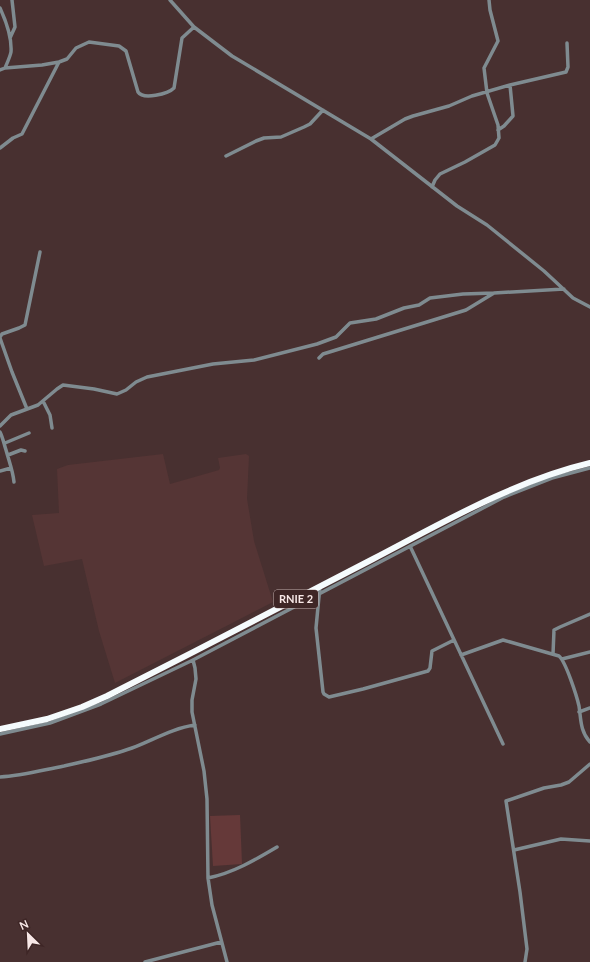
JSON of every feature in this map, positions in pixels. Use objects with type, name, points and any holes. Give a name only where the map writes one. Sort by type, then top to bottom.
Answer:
[{"type":"highway","name":"RNIE 2","points":[[0,729],[47,719],[101,699],[320,586],[409,544],[512,489],[549,475],[590,463]]},
{"type":"street","points":[[10,38],[15,27],[12,0]]},
{"type":"street","points":[[170,0],[194,27],[232,56],[371,139],[457,206],[487,225],[544,271],[573,298],[590,307]]},
{"type":"street","points":[[432,187],[440,174],[466,162],[495,144],[499,138],[498,130],[486,93],[484,68],[498,41],[489,0]]},
{"type":"street","points":[[0,8],[5,18],[10,38],[11,54],[5,68]]},
{"type":"street","points":[[0,70],[5,68],[42,65],[67,60],[76,48],[89,42],[119,46],[126,51],[140,95],[144,96],[167,93],[174,88],[182,38],[194,27]]},
{"type":"street","points":[[371,139],[405,119],[413,116],[449,106],[472,96],[510,85],[566,72],[568,67],[567,43]]},
{"type":"street","points":[[0,148],[12,138],[22,134],[59,62]]},
{"type":"street","points":[[498,130],[513,116],[510,85]]},
{"type":"street","points":[[226,156],[264,138],[281,137],[304,127],[310,124],[323,110]]},
{"type":"street","points":[[27,409],[0,337],[2,334],[25,325],[40,252]]},
{"type":"street","points":[[0,426],[12,415],[43,401],[63,385],[117,394],[147,377],[213,364],[254,360],[316,344],[336,337],[350,323],[376,319],[404,308],[419,305],[430,298],[463,294],[494,294],[564,289]]},
{"type":"street","points":[[319,358],[323,354],[466,310],[494,294]]},
{"type":"street","points":[[43,401],[50,415],[52,428]]},
{"type":"street","points":[[0,432],[8,455],[14,482]]},
{"type":"street","points":[[4,443],[29,433]]},
{"type":"street","points":[[8,455],[21,450],[25,451]]},
{"type":"street","points":[[0,471],[11,468]]},
{"type":"street","points":[[0,734],[32,728],[68,717],[101,704],[193,660],[320,594],[409,544],[513,494],[552,478],[590,468]]},
{"type":"street","points":[[409,544],[503,744]]},
{"type":"street","points":[[320,586],[316,628],[323,692],[326,696],[329,697],[363,689],[428,671],[430,668],[432,651],[454,640]]},
{"type":"street","points":[[553,654],[554,630],[590,614]]},
{"type":"street","points":[[461,655],[503,640],[553,654],[562,659],[578,703],[583,730],[590,742]]},
{"type":"street","points":[[562,659],[590,652]]},
{"type":"street","points":[[193,660],[196,679],[192,705],[204,771],[207,799],[208,878],[212,906],[227,962]]},
{"type":"street","points":[[579,712],[590,708]]},
{"type":"street","points":[[0,777],[98,758],[132,748],[170,732],[195,725]]},
{"type":"street","points":[[525,962],[527,950],[506,801],[544,788],[561,785],[568,782],[590,764]]},
{"type":"street","points":[[514,850],[561,839],[590,841]]},
{"type":"street","points":[[208,878],[221,875],[242,866],[277,847]]},
{"type":"street","points":[[145,962],[221,942]]},
{"type":"shaded area","points":[[163,454],[170,484],[219,470],[218,458],[246,454],[249,456],[247,499],[254,541],[273,602],[115,683],[99,631],[82,559],[44,566],[32,515],[59,513],[57,469],[68,465]]},
{"type":"shaded area","points":[[240,815],[242,864],[213,866],[210,816]]}]
